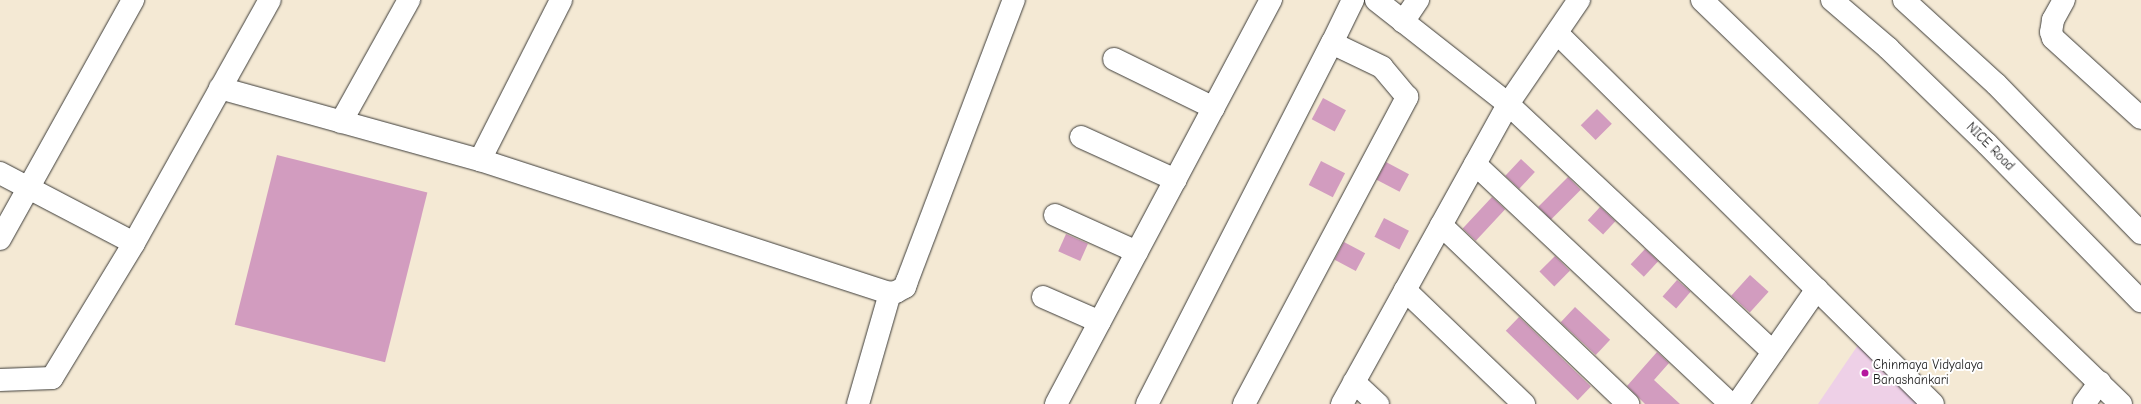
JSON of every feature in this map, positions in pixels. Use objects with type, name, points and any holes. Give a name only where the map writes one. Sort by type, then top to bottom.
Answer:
[{"type":"main road","points":[[0,239],[133,0]]},
{"type":"main road","points":[[0,380],[52,378],[134,244],[270,0]]},
{"type":"main road","points":[[341,122],[409,0]]},
{"type":"main road","points":[[480,160],[561,0]]},
{"type":"main road","points":[[220,88],[480,160],[890,293],[896,292],[905,287],[1014,0]]},
{"type":"main road","points":[[1056,404],[1271,0]]},
{"type":"main road","points":[[1147,404],[1353,0]]},
{"type":"main road","points":[[1376,0],[1508,104],[1773,352]]},
{"type":"main road","points":[[1403,22],[1418,0]]},
{"type":"main road","points":[[1342,404],[1508,104],[1579,0]]},
{"type":"main road","points":[[1702,0],[2100,382],[2121,404]]},
{"type":"main road","name":"NICE Road","points":[[1832,0],[1888,48],[1987,144],[2141,301]]},
{"type":"main road","points":[[1904,0],[1996,84],[2141,233]]},
{"type":"main road","points":[[2064,0],[2053,20],[2053,38],[2141,118]]},
{"type":"main road","points":[[1557,33],[1933,404]]},
{"type":"main road","points":[[1244,404],[1407,97],[1382,67],[1332,43]]},
{"type":"main road","points":[[1114,59],[1214,108]]},
{"type":"main road","points":[[1081,137],[1176,180]]},
{"type":"main road","points":[[1475,164],[1731,404]]},
{"type":"main road","points":[[0,172],[134,244]]},
{"type":"main road","points":[[1055,215],[1137,252]]},
{"type":"main road","points":[[1441,225],[1628,404]]},
{"type":"main road","points":[[1737,404],[1816,289]]},
{"type":"main road","points":[[1405,290],[1524,404]]},
{"type":"main road","points":[[858,404],[890,293]]},
{"type":"main road","points":[[1042,297],[1100,322]]},
{"type":"main road","points":[[1354,382],[1378,404]]},
{"type":"main road","points":[[2084,404],[2100,382]]},
{"type":"shaded area","name":"Chinmaya Vidyalaya Banashankari","points":[[1860,342],[1920,404],[1818,404]]},
{"type":"building","points":[[1323,98],[1346,110],[1335,131],[1312,119]]},
{"type":"building","points":[[1597,109],[1612,124],[1596,140],[1581,125]]},
{"type":"building","points":[[277,155],[427,192],[385,362],[235,325]]},
{"type":"building","points":[[1521,159],[1535,172],[1519,189],[1505,176]]},
{"type":"building","points":[[1321,161],[1345,173],[1333,197],[1309,185]]},
{"type":"building","points":[[1386,162],[1409,174],[1400,192],[1377,180]]},
{"type":"building","points":[[1568,177],[1581,190],[1551,219],[1538,207]]},
{"type":"building","points":[[1492,197],[1505,209],[1476,241],[1463,228]]},
{"type":"building","points":[[1600,207],[1615,221],[1603,234],[1588,220]]},
{"type":"building","points":[[1384,218],[1409,231],[1399,249],[1374,237]]},
{"type":"building","points":[[1066,234],[1088,244],[1080,261],[1058,251]]},
{"type":"building","points":[[1344,242],[1365,253],[1356,271],[1335,260]]},
{"type":"building","points":[[1645,249],[1658,261],[1644,277],[1631,264]]},
{"type":"building","points":[[1555,256],[1570,271],[1554,286],[1539,272]]},
{"type":"building","points":[[1750,275],[1769,292],[1750,313],[1731,296]]},
{"type":"building","points":[[1677,280],[1691,292],[1676,308],[1663,297]]},
{"type":"building","points":[[1575,307],[1610,340],[1596,355],[1561,322]]},
{"type":"building","points":[[1519,317],[1591,386],[1578,400],[1506,331]]},
{"type":"building","points":[[1657,352],[1669,363],[1654,380],[1680,404],[1645,404],[1627,386]]},
{"type":"place","name":"Chinmaya Vidyalaya Banashankari","points":[[1865,373]]}]
